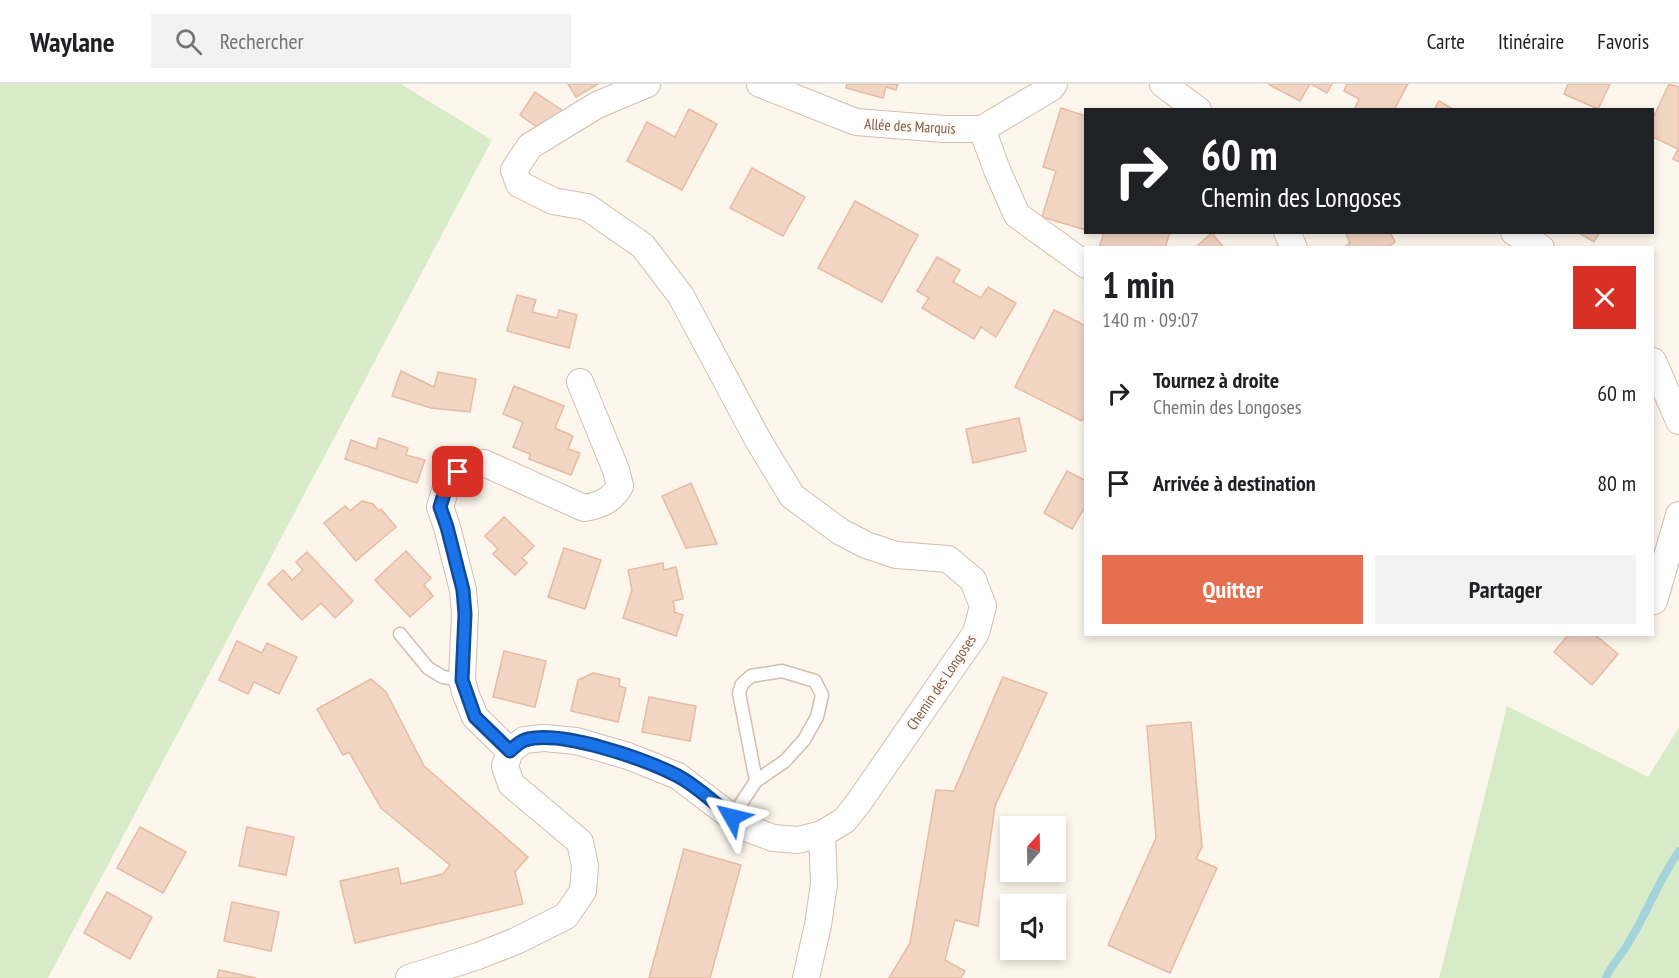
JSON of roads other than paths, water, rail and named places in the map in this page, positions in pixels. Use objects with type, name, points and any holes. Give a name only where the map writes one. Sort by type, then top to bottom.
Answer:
[{"type":"street","name":"Chemin des Longoses","points":[[510,751],[524,740],[544,738],[576,741],[628,756],[678,776],[746,828],[773,838],[798,840],[822,834],[845,820],[976,633],[983,606],[973,579],[948,559],[896,555],[866,544],[841,532],[792,496],[758,440],[681,296],[643,246],[587,207],[553,201],[519,184],[514,170],[530,146],[597,105],[647,84]]},
{"type":"street","name":"Allée des Marquis","points":[[760,84],[856,123],[944,129],[982,129]]},
{"type":"street","points":[[1054,84],[1051,88],[982,129],[1017,215],[1084,264]]},
{"type":"street","points":[[1163,84],[1195,108]]},
{"type":"street","points":[[1517,234],[1538,246]]},
{"type":"street","points":[[1654,363],[1679,422]]},
{"type":"street","points":[[409,978],[516,941],[566,916],[583,891],[585,866],[580,842],[511,784],[505,766],[510,751],[475,717],[462,680],[464,602],[447,527],[440,507],[445,491],[458,472],[484,463],[584,508],[600,505],[613,498],[620,486],[616,470],[580,382]]},
{"type":"street","points":[[1654,601],[1679,514]]},
{"type":"street","points":[[806,978],[818,925],[824,884],[822,834]]},
{"type":"lane","points":[[400,634],[428,668],[443,677],[462,680]]},
{"type":"lane","points":[[732,817],[756,781],[785,761],[804,740],[817,717],[822,695],[815,681],[782,671],[751,676],[742,684],[739,693],[756,781]]},
{"type":"waterway","points":[[1606,978],[1629,942],[1679,851]]}]
